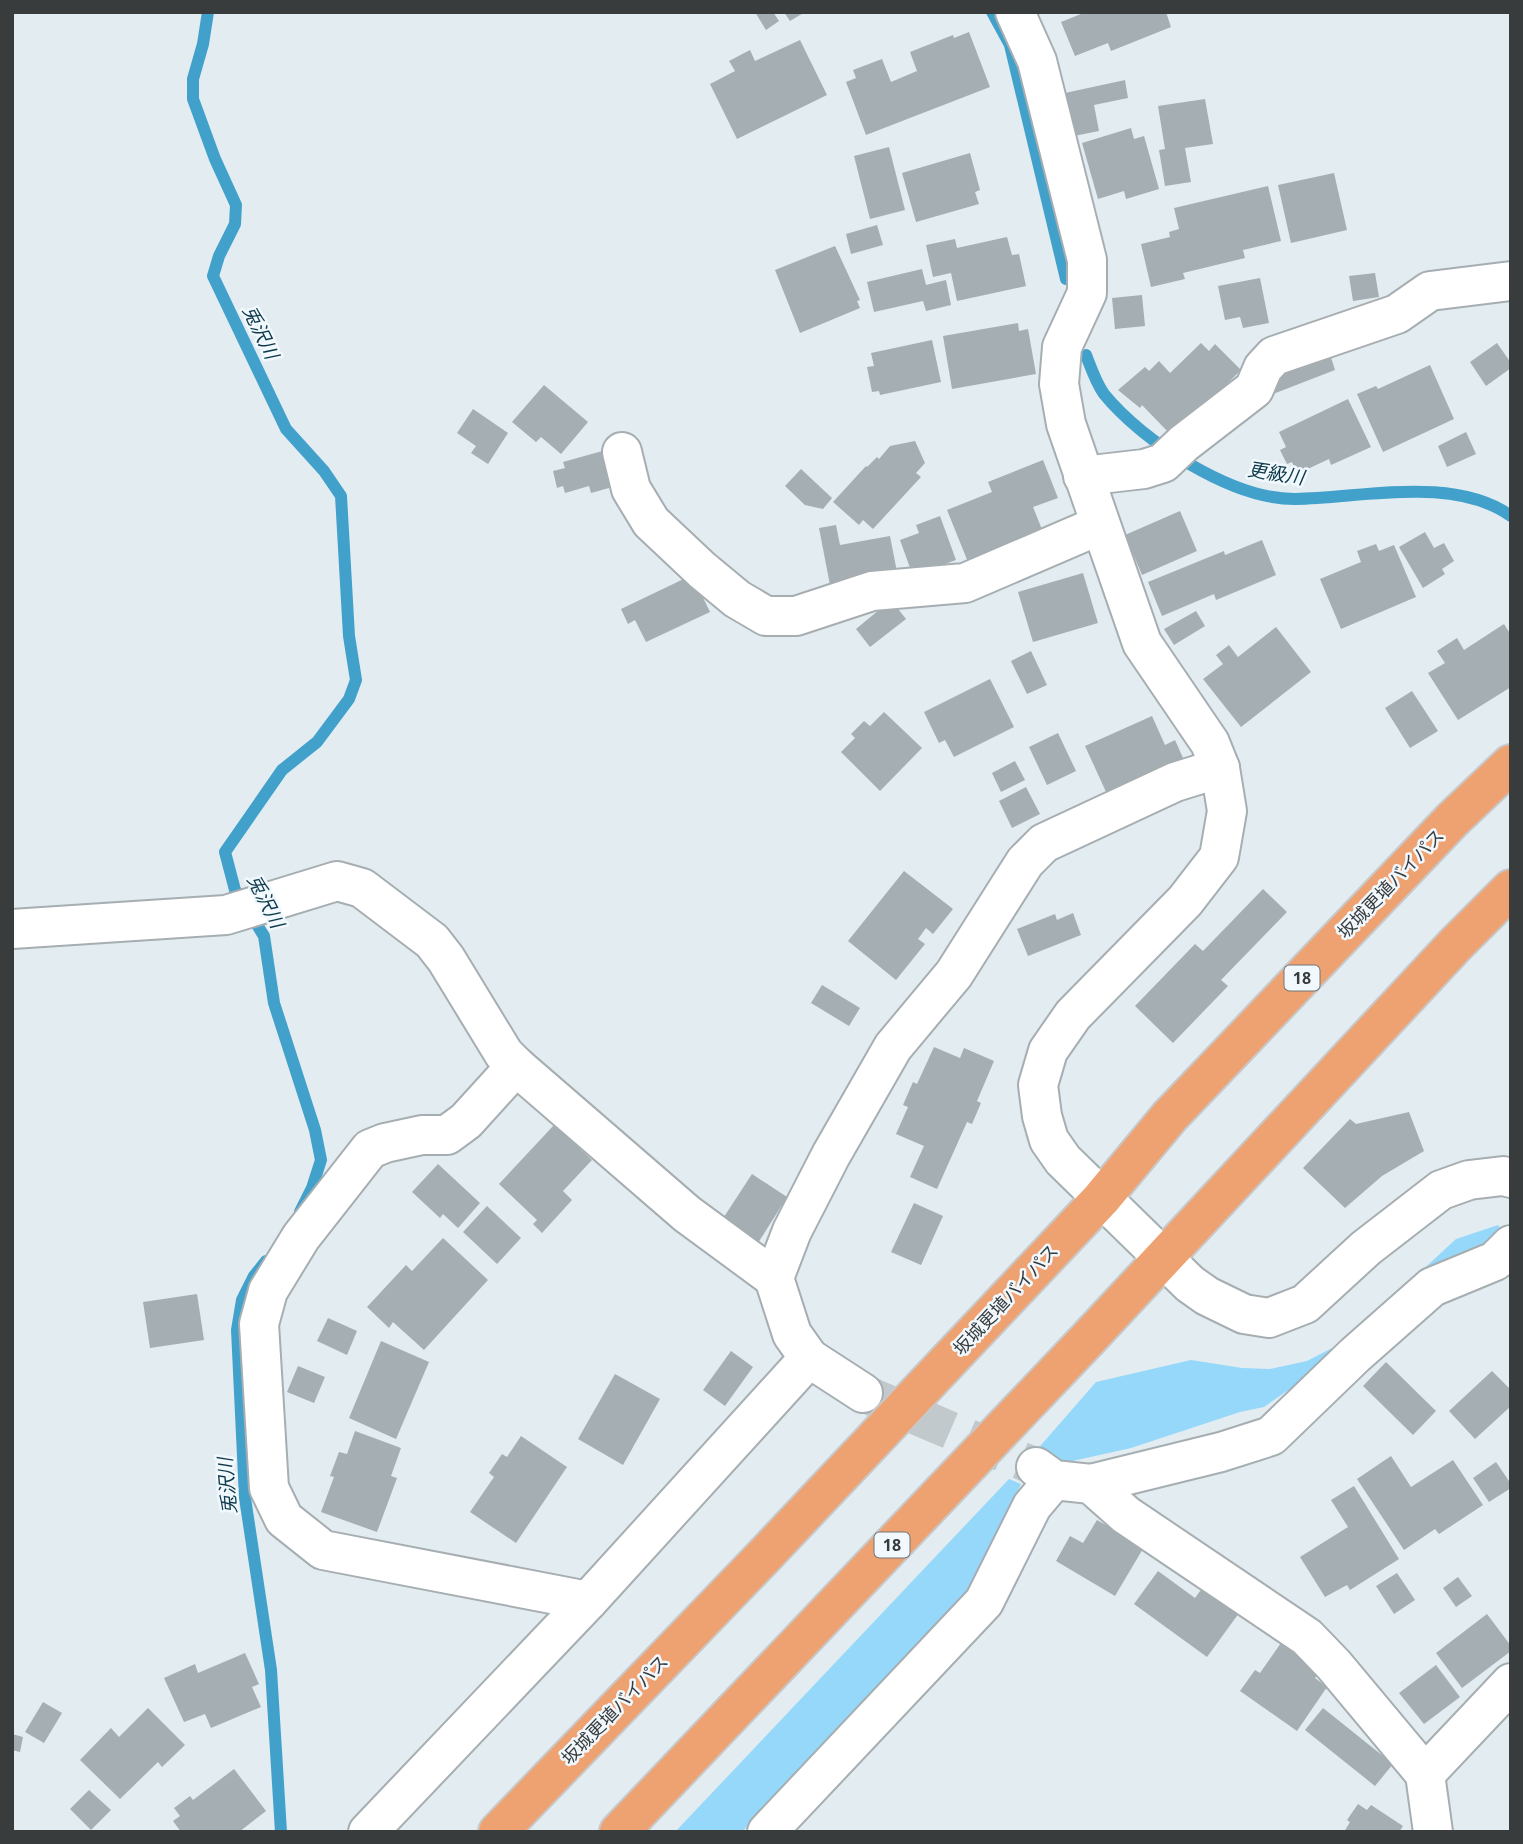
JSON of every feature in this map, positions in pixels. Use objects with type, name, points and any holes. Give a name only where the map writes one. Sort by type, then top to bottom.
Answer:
[{"type":"highway","name":"坂城更埴バイパス","points":[[498,1832],[767,1553],[1101,1199],[1170,1116],[1452,820],[1511,764]]},
{"type":"highway","name":"18","points":[[619,1832],[1087,1340],[1455,945],[1511,889]]},
{"type":"street","points":[[1015,12],[1037,61],[1087,260],[1087,293],[1062,347],[1059,384],[1066,424],[1142,643],[1210,743],[1220,768],[1227,811],[1219,857],[1185,901],[1073,1014],[1048,1051],[1038,1085],[1042,1116],[1049,1140],[1063,1160],[1101,1199],[1190,1284],[1207,1296],[1244,1314],[1269,1318],[1306,1304],[1366,1248],[1441,1190],[1469,1180],[1503,1176],[1511,1178]]},
{"type":"street","points":[[1083,476],[1144,469],[1174,453],[1254,389],[1262,368],[1274,356],[1397,314],[1430,291],[1511,281]]},
{"type":"street","points":[[622,453],[631,489],[651,523],[737,599],[766,616],[796,616],[872,591],[965,583],[1100,525]]},
{"type":"street","points":[[774,1278],[792,1231],[825,1166],[893,1047],[954,974],[1025,862],[1044,843],[1175,782],[1220,768]]},
{"type":"street","points":[[12,929],[242,909],[337,881],[362,888],[432,941],[446,958],[504,1054],[516,1066],[687,1214],[774,1278],[792,1334],[809,1358],[863,1393]]},
{"type":"street","points":[[516,1066],[466,1121],[447,1135],[422,1135],[370,1149],[300,1237],[268,1291],[259,1324],[269,1489],[284,1519],[323,1550],[589,1601]]},
{"type":"street","points":[[767,1832],[984,1602],[1032,1506],[1060,1477],[1221,1452],[1271,1436],[1355,1355],[1432,1287],[1495,1261],[1511,1245]]},
{"type":"street","points":[[368,1832],[589,1601],[809,1358]]},
{"type":"street","points":[[1060,1477],[1126,1515],[1307,1637],[1334,1665],[1425,1774],[1433,1832]]},
{"type":"street","points":[[1425,1774],[1511,1683]]},
{"type":"shaded area","points":[[1498,1225],[1500,1228],[1489,1248],[1461,1254],[1434,1268],[1387,1303],[1456,1239]]},
{"type":"shaded area","points":[[1342,1343],[1303,1380],[1264,1407],[1240,1412],[1131,1448],[1068,1462],[1035,1452],[1096,1382],[1191,1360],[1242,1368],[1270,1369],[1307,1361]]},
{"type":"shaded area","points":[[1009,1479],[1021,1484],[972,1589],[742,1832],[675,1832]]},
{"type":"building","points":[[755,12],[773,12],[779,21],[766,30]]},
{"type":"building","points":[[784,12],[805,12],[790,21]]},
{"type":"building","points":[[1086,12],[1166,12],[1171,27],[1111,51],[1108,43],[1075,56],[1061,22]]},
{"type":"building","points":[[969,32],[990,87],[866,135],[846,82],[856,78],[853,70],[882,59],[891,82],[917,71],[910,52],[953,35],[954,38]]},
{"type":"building","points":[[800,40],[827,95],[737,139],[710,84],[735,71],[729,61],[750,50],[755,61]]},
{"type":"building","points":[[1125,80],[1128,98],[1094,105],[1099,131],[1074,136],[1065,93]]},
{"type":"building","points":[[1205,99],[1213,144],[1185,148],[1191,182],[1165,186],[1159,150],[1165,149],[1158,106]]},
{"type":"building","points":[[1131,128],[1134,139],[1144,136],[1159,189],[1126,199],[1124,191],[1098,199],[1082,143]]},
{"type":"building","points":[[889,147],[905,210],[870,219],[854,156]]},
{"type":"building","points":[[970,153],[980,190],[975,192],[979,204],[916,222],[902,173]]},
{"type":"building","points":[[1334,173],[1347,230],[1291,243],[1278,185]]},
{"type":"building","points":[[1268,186],[1281,241],[1243,250],[1245,258],[1183,273],[1185,279],[1151,287],[1141,244],[1170,237],[1169,232],[1179,229],[1174,208]]},
{"type":"building","points":[[877,225],[883,245],[851,254],[846,234]]},
{"type":"building","points":[[1007,237],[1012,255],[1019,254],[1026,286],[957,301],[951,273],[933,277],[926,245],[955,239],[957,248]]},
{"type":"building","points":[[835,246],[860,300],[857,301],[860,308],[800,333],[775,270]]},
{"type":"building","points":[[922,269],[926,285],[946,280],[951,305],[926,311],[923,301],[874,312],[867,282]]},
{"type":"building","points":[[1375,273],[1379,297],[1353,301],[1349,276]]},
{"type":"building","points":[[1260,278],[1269,323],[1243,328],[1240,317],[1225,320],[1218,286]]},
{"type":"building","points":[[1142,295],[1145,326],[1115,329],[1112,298]]},
{"type":"building","points":[[1018,323],[1019,331],[1028,329],[1036,374],[952,389],[943,336]]},
{"type":"building","points":[[932,340],[941,382],[880,395],[879,391],[872,392],[867,367],[874,366],[871,353]]},
{"type":"building","points":[[1201,343],[1209,351],[1215,344],[1241,370],[1176,434],[1170,434],[1142,405],[1140,408],[1118,390],[1145,367],[1149,371],[1159,361],[1170,373]]},
{"type":"building","points":[[1497,343],[1511,363],[1511,368],[1486,386],[1470,362]]},
{"type":"building","points":[[1329,351],[1335,370],[1273,394],[1275,371]]},
{"type":"building","points":[[1430,365],[1454,419],[1383,452],[1357,394],[1376,386],[1378,389]]},
{"type":"building","points":[[544,385],[588,422],[561,454],[541,437],[536,442],[512,422]]},
{"type":"building","points":[[1348,399],[1371,447],[1331,465],[1329,459],[1297,474],[1292,462],[1287,464],[1280,450],[1286,447],[1279,432]]},
{"type":"building","points":[[473,409],[508,433],[488,464],[471,453],[476,446],[457,433]]},
{"type":"building","points":[[1466,432],[1476,454],[1447,467],[1438,446]]},
{"type":"building","points":[[915,441],[925,463],[916,473],[921,477],[873,529],[863,520],[859,525],[833,502],[866,466],[877,457],[879,459],[890,446]]},
{"type":"building","points":[[606,450],[616,486],[591,493],[589,486],[565,493],[563,486],[557,488],[553,471],[565,468],[563,462]]},
{"type":"building","points":[[1043,460],[1058,498],[1033,507],[1043,532],[968,562],[947,510],[992,492],[988,482]]},
{"type":"building","points":[[801,469],[832,498],[823,509],[805,505],[785,486]]},
{"type":"building","points":[[1180,511],[1197,551],[1142,575],[1125,535]]},
{"type":"building","points":[[940,516],[956,560],[913,576],[900,540],[919,533],[916,525]]},
{"type":"building","points":[[836,525],[840,545],[890,536],[897,572],[830,585],[819,528]]},
{"type":"building","points":[[1425,532],[1434,548],[1444,543],[1454,561],[1442,569],[1445,574],[1423,588],[1399,547]]},
{"type":"building","points":[[1262,540],[1276,575],[1216,600],[1214,594],[1162,616],[1148,582],[1224,551],[1225,555]]},
{"type":"building","points":[[1376,544],[1379,551],[1394,545],[1416,597],[1341,629],[1320,579],[1361,562],[1357,551]]},
{"type":"building","points":[[1083,573],[1098,623],[1033,642],[1018,592]]},
{"type":"building","points":[[692,575],[710,612],[646,642],[635,620],[628,624],[621,609]]},
{"type":"building","points":[[891,600],[906,619],[870,647],[856,629]]},
{"type":"building","points":[[1196,611],[1205,626],[1174,645],[1164,629]]},
{"type":"building","points":[[1504,624],[1511,635],[1511,687],[1458,720],[1428,673],[1445,663],[1437,651],[1457,638],[1464,650]]},
{"type":"building","points":[[1276,627],[1311,672],[1241,727],[1203,679],[1223,664],[1216,655],[1229,645],[1238,657]]},
{"type":"building","points":[[1031,651],[1047,685],[1027,694],[1011,661]]},
{"type":"building","points":[[990,679],[1014,727],[954,757],[945,740],[939,743],[924,712]]},
{"type":"building","points":[[1412,691],[1438,731],[1410,748],[1385,708]]},
{"type":"building","points":[[884,712],[922,748],[880,791],[841,752],[855,738],[851,734],[864,721],[870,726]]},
{"type":"building","points":[[1152,716],[1165,745],[1175,740],[1183,758],[1107,794],[1085,746]]},
{"type":"building","points":[[1058,733],[1076,771],[1047,785],[1029,747]]},
{"type":"building","points":[[1015,761],[1025,780],[1001,792],[992,773]]},
{"type":"building","points":[[1026,787],[1040,814],[1012,828],[999,801]]},
{"type":"building","points":[[904,871],[953,909],[933,934],[926,928],[918,939],[925,944],[896,980],[848,941]]},
{"type":"building","points":[[1263,889],[1287,912],[1221,980],[1228,986],[1173,1043],[1135,1006],[1195,944],[1203,951]]},
{"type":"building","points":[[1073,913],[1081,935],[1028,956],[1017,929],[1055,914],[1057,920]]},
{"type":"building","points":[[822,985],[860,1008],[849,1026],[811,1003]]},
{"type":"building","points":[[934,1047],[960,1058],[964,1048],[994,1061],[977,1101],[981,1103],[972,1124],[967,1122],[937,1189],[910,1177],[924,1146],[896,1134],[908,1107],[903,1105],[913,1082],[917,1084]]},
{"type":"building","points":[[1409,1112],[1424,1151],[1382,1176],[1345,1208],[1303,1168],[1350,1119],[1356,1124]]},
{"type":"building","points":[[554,1125],[592,1160],[563,1191],[572,1200],[542,1233],[533,1224],[537,1220],[499,1184]]},
{"type":"building","points":[[438,1164],[480,1203],[458,1228],[443,1214],[440,1218],[412,1192]]},
{"type":"building","points":[[752,1174],[787,1197],[758,1243],[722,1220]]},
{"type":"building","points":[[914,1203],[943,1216],[921,1265],[891,1252]]},
{"type":"building","points":[[487,1206],[521,1238],[497,1264],[463,1232]]},
{"type":"building","points":[[443,1238],[488,1280],[424,1350],[393,1322],[389,1328],[367,1307],[406,1265],[412,1271]]},
{"type":"building","points":[[197,1294],[204,1340],[150,1348],[143,1302]]},
{"type":"building","points":[[328,1318],[357,1331],[347,1355],[317,1341]]},
{"type":"building","points":[[381,1341],[429,1362],[396,1439],[349,1418]]},
{"type":"building","points":[[731,1351],[753,1367],[725,1406],[703,1390]]},
{"type":"building","points":[[1386,1362],[1436,1411],[1413,1435],[1363,1386]]},
{"type":"building","points":[[298,1366],[325,1377],[314,1403],[287,1392]]},
{"type":"building","points":[[1492,1371],[1511,1390],[1511,1406],[1475,1439],[1449,1411]]},
{"type":"building","points":[[615,1374],[660,1399],[623,1465],[578,1439]]},
{"type":"building","points":[[355,1431],[401,1448],[391,1476],[397,1478],[377,1532],[321,1512],[334,1477],[330,1476],[339,1452],[347,1454]]},
{"type":"building","points":[[521,1436],[567,1467],[516,1543],[470,1512],[494,1477],[489,1473],[502,1454],[507,1457]]},
{"type":"building","points":[[1391,1456],[1411,1487],[1453,1460],[1483,1505],[1439,1534],[1435,1529],[1404,1550],[1357,1479]]},
{"type":"building","points":[[1496,1462],[1511,1488],[1489,1502],[1473,1478]]},
{"type":"building","points":[[1354,1486],[1399,1559],[1350,1590],[1347,1585],[1325,1597],[1300,1557],[1348,1527],[1331,1500]]},
{"type":"building","points":[[1097,1520],[1144,1547],[1115,1596],[1056,1561],[1070,1536],[1083,1543]]},
{"type":"building","points":[[1158,1571],[1195,1598],[1206,1583],[1242,1609],[1207,1657],[1134,1604]]},
{"type":"building","points":[[1397,1573],[1415,1600],[1394,1614],[1376,1586]]},
{"type":"building","points":[[1458,1577],[1472,1596],[1456,1607],[1443,1588]]},
{"type":"building","points":[[1487,1614],[1511,1646],[1511,1651],[1462,1688],[1436,1653]]},
{"type":"building","points":[[1283,1640],[1321,1670],[1315,1678],[1327,1687],[1297,1731],[1240,1691],[1255,1670],[1260,1673]]},
{"type":"building","points":[[245,1653],[259,1684],[252,1687],[261,1707],[211,1728],[205,1714],[184,1722],[164,1678],[195,1664],[198,1673]]},
{"type":"building","points":[[1436,1665],[1460,1697],[1424,1724],[1399,1693]]},
{"type":"building","points":[[43,1702],[62,1713],[44,1743],[25,1732]]},
{"type":"building","points":[[148,1708],[185,1745],[162,1767],[158,1762],[120,1799],[80,1760],[111,1728],[119,1737]]},
{"type":"building","points":[[1323,1708],[1393,1764],[1375,1786],[1305,1730]]},
{"type":"building","points":[[12,1734],[23,1737],[20,1752],[12,1750]]},
{"type":"building","points":[[234,1769],[266,1811],[239,1832],[181,1832],[173,1821],[180,1816],[174,1808],[190,1796],[193,1800]]},
{"type":"building","points":[[89,1790],[111,1810],[91,1830],[70,1809]]},
{"type":"building","points":[[1358,1804],[1367,1810],[1371,1805],[1403,1826],[1399,1832],[1344,1832],[1350,1822],[1347,1820]]},
{"type":"waterway","name":"兎沢川","points":[[208,12],[203,44],[193,79],[193,99],[215,159],[236,205],[235,224],[219,256],[213,276],[286,429],[324,471],[341,496],[349,636],[356,680],[349,699],[317,742],[282,770],[225,852],[235,890],[264,936],[274,1003],[315,1130],[321,1160],[312,1188],[300,1212]]},
{"type":"waterway","name":"更級川","points":[[992,12],[1010,45],[1066,279]]},
{"type":"waterway","name":"更級川","points":[[1086,355],[1104,394],[1142,431],[1191,465],[1245,490],[1271,497],[1296,499],[1435,492],[1488,503],[1511,516]]},
{"type":"waterway","name":"兎沢川","points":[[266,1261],[254,1276],[242,1300],[237,1330],[245,1498],[271,1670],[281,1832]]},
{"type":"tunnel","points":[[863,1393],[1036,1467]]}]
